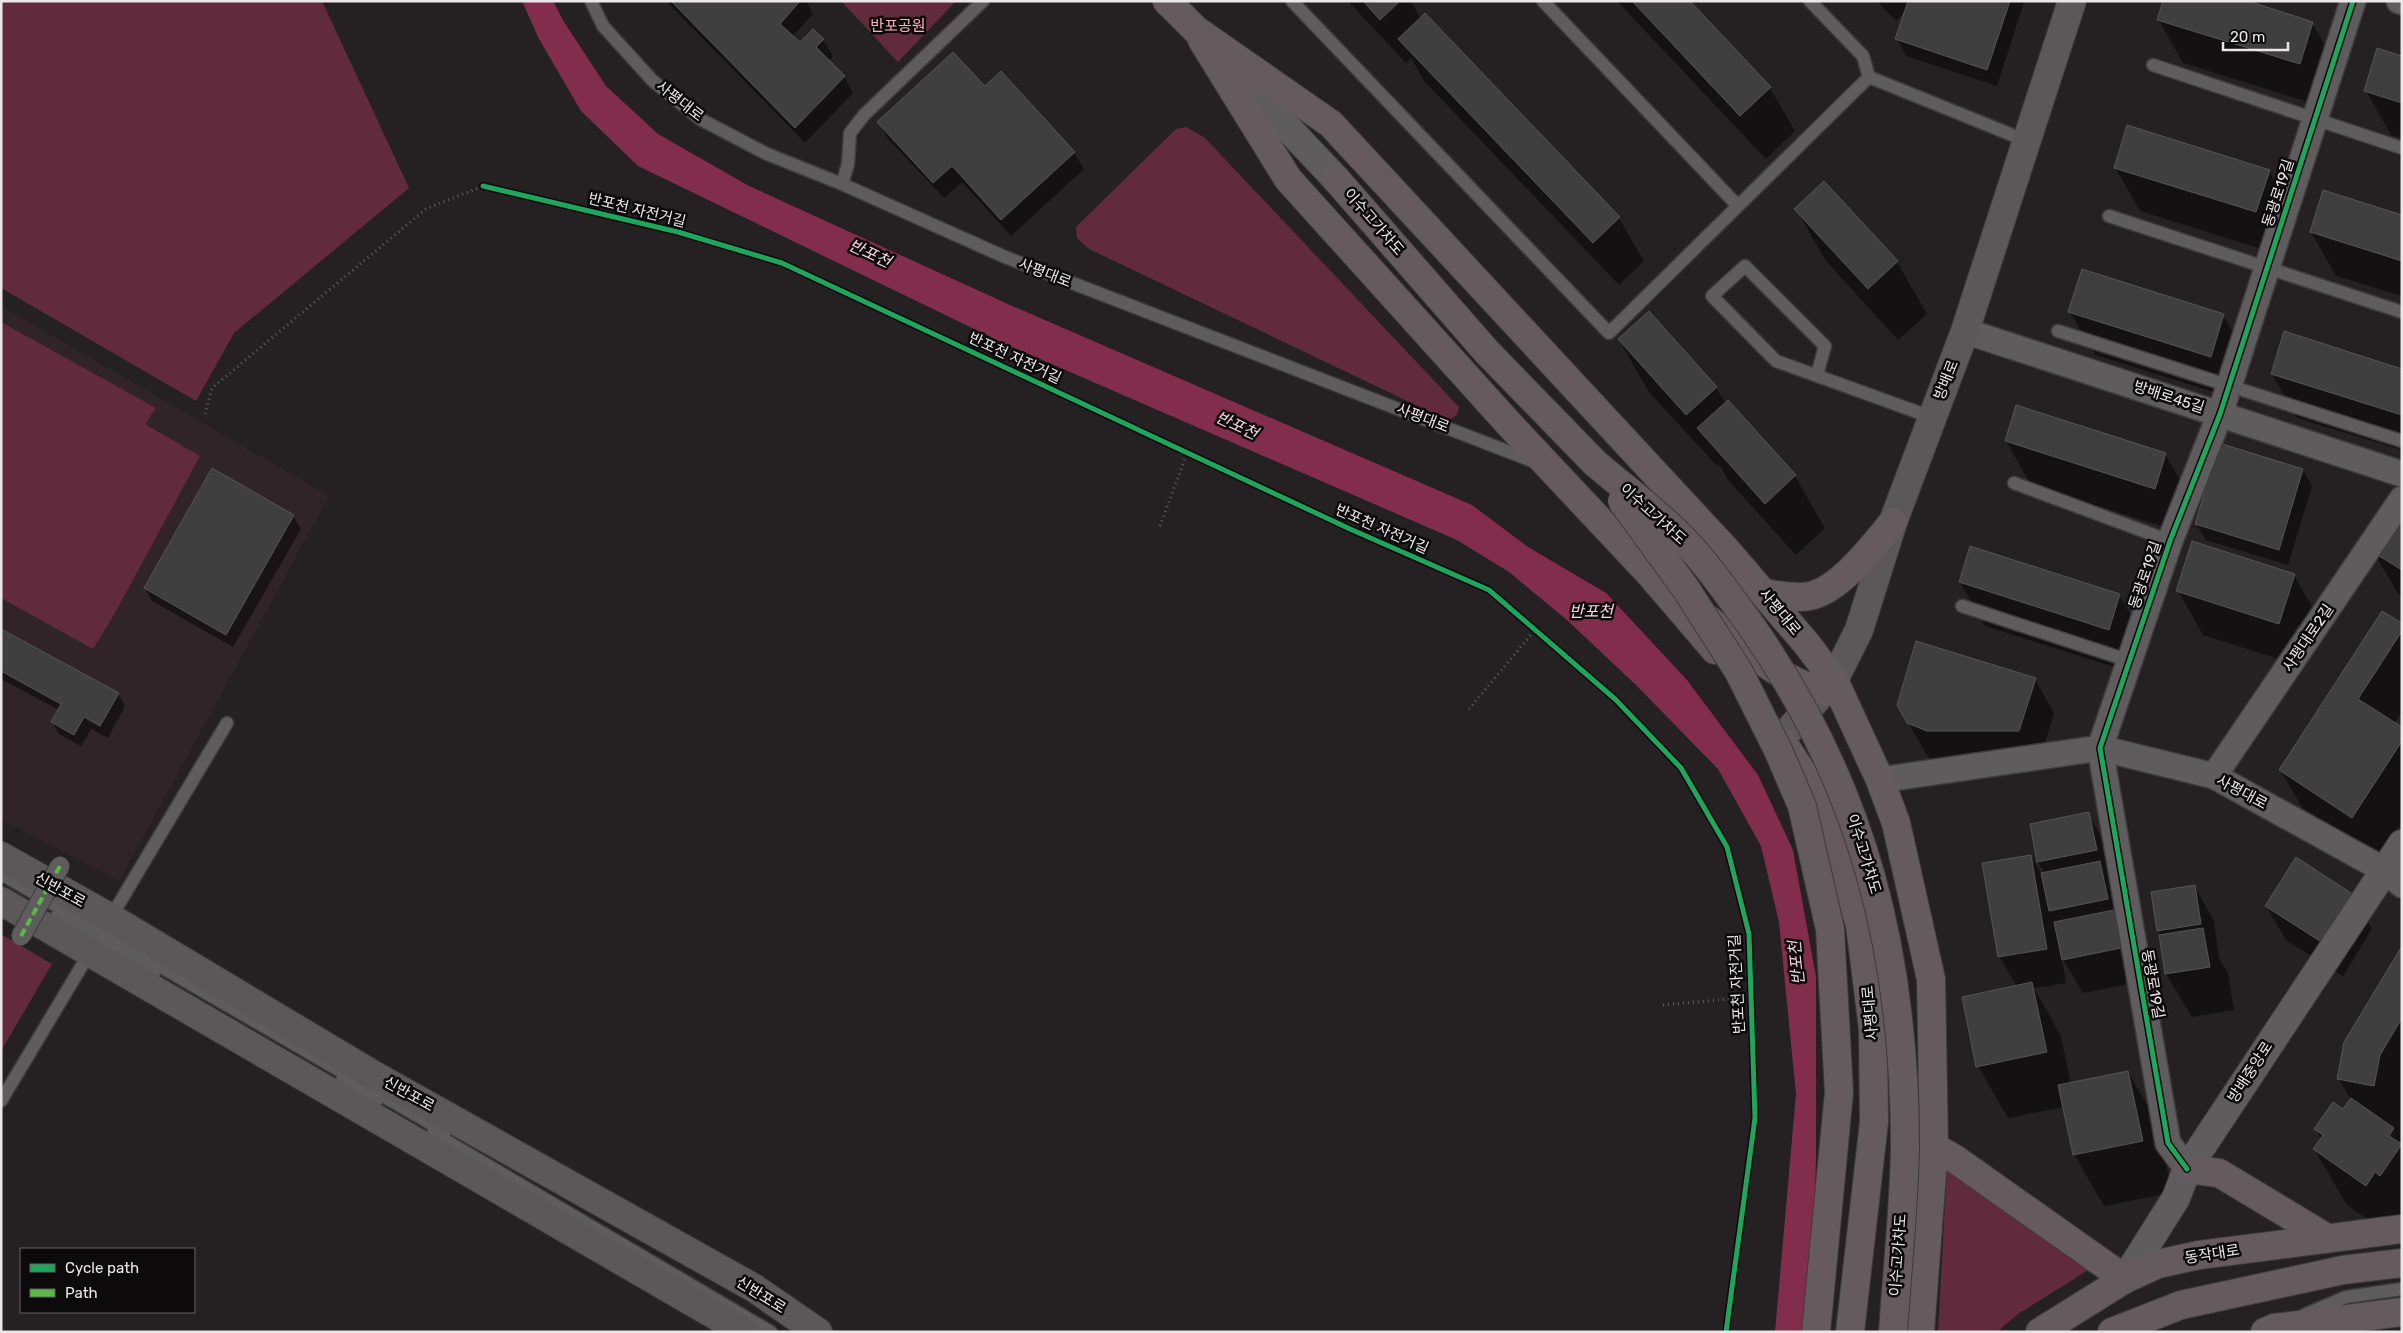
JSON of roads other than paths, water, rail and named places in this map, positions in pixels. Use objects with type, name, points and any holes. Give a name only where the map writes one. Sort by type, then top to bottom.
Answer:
[{"type":"main road","name":"사평대로","points":[[1167,1],[1196,30],[1331,124],[1728,552],[1763,593],[1830,686],[1880,780],[1896,823],[1931,979],[1934,1147],[1920,1332]]},
{"type":"main road","name":"방배로","points":[[1781,739],[1830,686],[1859,630],[1893,522],[1965,331],[2072,1]]},
{"type":"main road","name":"사평대로","points":[[1196,30],[1288,179],[1549,467],[1648,573],[1715,650],[1742,690],[1781,739],[1824,806],[1860,925],[1872,1020],[1874,1122],[1848,1327]]},
{"type":"main road","name":"이수고가차도","points":[[1336,179],[1487,352],[1595,464],[1682,538],[1722,586],[1773,657],[1819,737],[1851,811],[1874,882],[1890,956],[1902,1052],[1905,1149],[1893,1332]]},
{"type":"main road","name":"이수고가차도","points":[[1595,464],[1686,589],[1739,672],[1778,750],[1802,806],[1830,929],[1839,1092],[1816,1332]]},
{"type":"main road","points":[[1763,593],[1809,596],[1821,592],[1868,552],[1893,522]]},
{"type":"main road","points":[[1686,602],[1706,611],[1724,612],[1733,605],[1742,592],[1728,552]]},
{"type":"main road","points":[[1648,573],[1777,671],[1811,689],[1830,686]]},
{"type":"main road","name":"신반포로","points":[[1,856],[100,936],[402,1134],[744,1332]]},
{"type":"main road","name":"신반포로","points":[[1,901],[100,936],[399,1089],[754,1288],[818,1332]]},
{"type":"main road","points":[[1934,1147],[2125,1279]]},
{"type":"main road","points":[[2187,1169],[2219,1173],[2327,1238]]},
{"type":"main road","name":"동작대로","points":[[2040,1332],[2125,1279],[2158,1264],[2199,1255],[2402,1229]]},
{"type":"main road","points":[[2112,1332],[2181,1305],[2343,1270],[2402,1263]]},
{"type":"main road","points":[[2269,1330],[2402,1312]]},
{"type":"street","name":"동광로19길","points":[[2187,1169],[2168,1142],[2100,748],[2170,541],[2220,414],[2353,1]]},
{"type":"street","name":"사평대로","points":[[1196,30],[1336,179]]},
{"type":"street","name":"방배로45길","points":[[1965,331],[2402,474]]},
{"type":"street","name":"사평대로2길","points":[[2214,776],[2402,499]]},
{"type":"street","name":"사평대로","points":[[1880,780],[2100,748],[2214,776],[2393,878]]},
{"type":"street","name":"방배중앙로","points":[[2125,1279],[2176,1198],[2187,1169],[2393,878],[2402,844]]},
{"type":"street","points":[[20,936],[60,866]]},
{"type":"lane","name":"사평대로","points":[[591,1],[603,26],[653,80],[700,119],[767,154],[842,184],[1006,257],[1549,467]]},
{"type":"lane","points":[[842,184],[848,164],[850,133],[864,115],[983,1]]},
{"type":"lane","points":[[1292,1],[1609,333],[1869,77]]},
{"type":"lane","points":[[1542,1],[1737,205]]},
{"type":"lane","points":[[1810,1],[1863,56],[1869,77]]},
{"type":"lane","points":[[2153,65],[2402,148]]},
{"type":"lane","points":[[1869,77],[2027,141]]},
{"type":"lane","points":[[2109,216],[2402,312]]},
{"type":"lane","points":[[1817,375],[1825,346],[1745,266],[1712,296],[1776,360],[1931,417]]},
{"type":"lane","points":[[2058,331],[2402,441]]},
{"type":"lane","points":[[2014,483],[2170,541]]},
{"type":"lane","points":[[1962,606],[2130,661]]},
{"type":"lane","points":[[1,1101],[227,723]]},
{"type":"lane","points":[[1,874],[100,936],[154,973],[336,1076],[771,1332]]},
{"type":"lane","points":[[1,886],[100,936],[445,1132],[531,1186],[782,1332]]},
{"type":"lane","points":[[336,1076],[402,1134]]},
{"type":"lane","points":[[399,1089],[445,1132]]},
{"type":"lane","points":[[2269,1330],[2346,1296],[2402,1289]]},
{"type":"water","name":"반포천","points":[[522,1],[553,1],[564,22],[606,86],[658,134],[749,186],[1010,305],[1472,505],[1528,547],[1606,593],[1687,680],[1758,775],[1793,850],[1816,977],[1816,1158],[1811,1332],[1775,1332],[1796,1094],[1779,922],[1761,846],[1718,769],[1637,686],[1567,620],[1509,572],[1457,540],[1001,342],[638,166],[581,111],[539,39]]},
{"type":"park label","name":"반포공원","points":[[898,26]]}]
